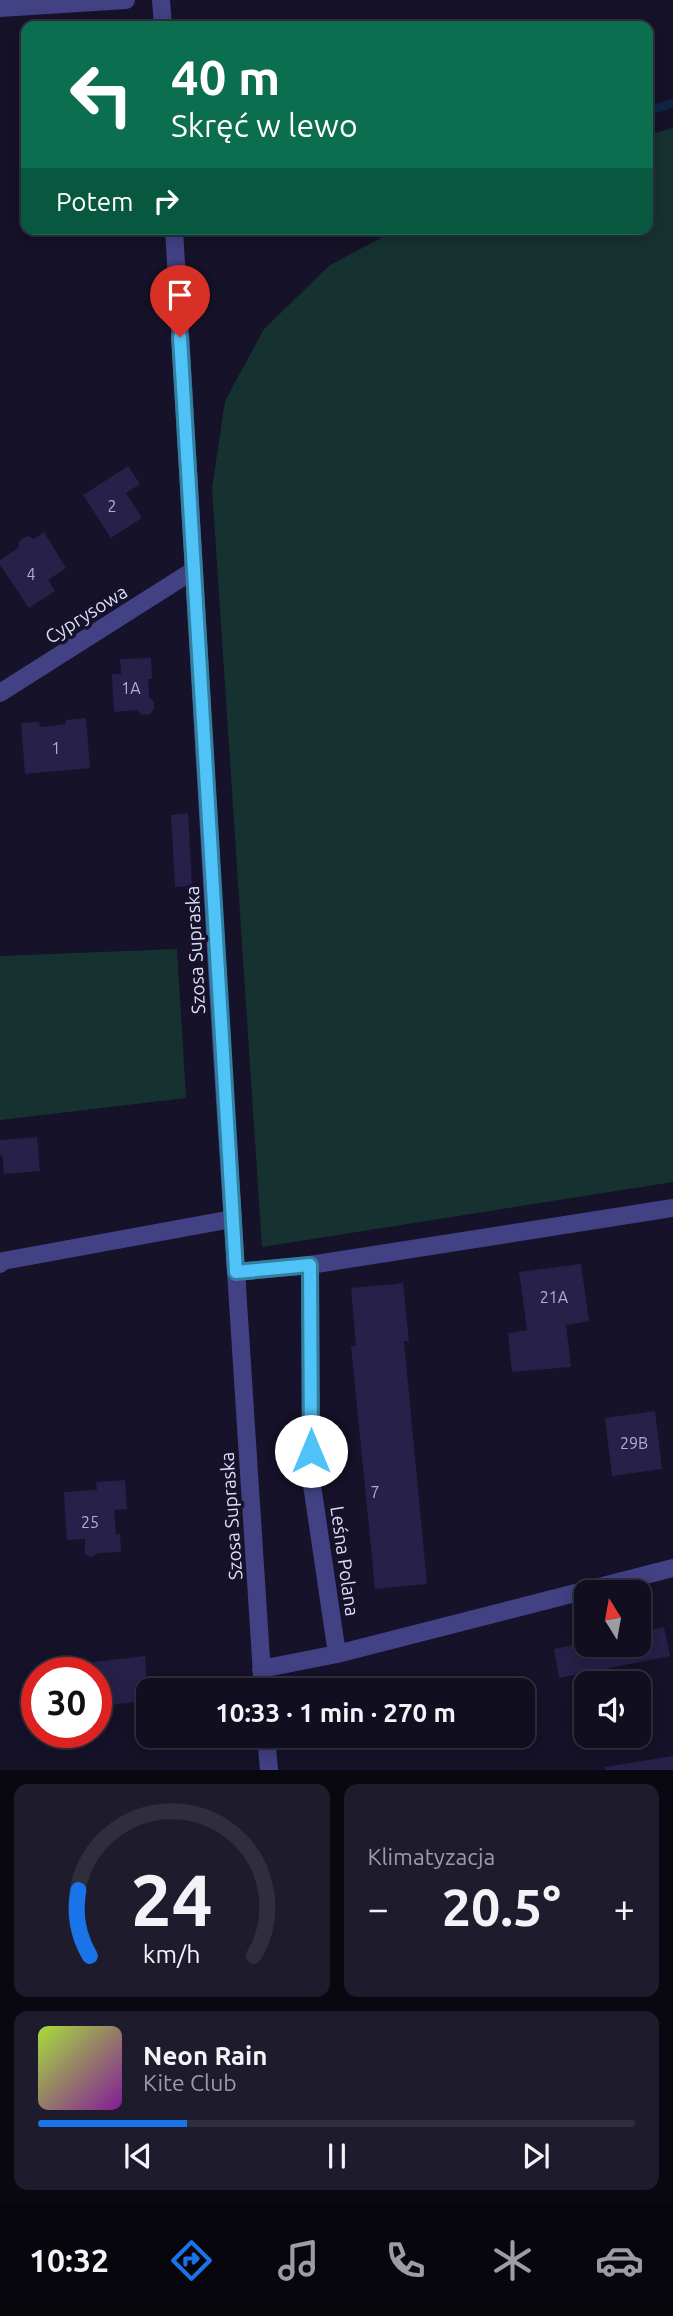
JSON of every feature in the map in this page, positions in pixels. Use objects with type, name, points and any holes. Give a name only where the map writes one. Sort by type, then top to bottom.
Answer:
[{"type":"street","points":[[0,8],[126,0]]},
{"type":"street","points":[[161,0],[163,21]]},
{"type":"street","name":"Szosa Supraska","points":[[174,235],[262,1678]]},
{"type":"street","name":"Cyprysowa","points":[[0,693],[194,570]]},
{"type":"street","points":[[236,1272],[310,1265],[673,1208]]},
{"type":"street","points":[[0,1264],[3,1261],[232,1219]]},
{"type":"street","name":"Leśna Polana","points":[[310,1265],[311,1478],[337,1654]]},
{"type":"street","points":[[261,1669],[337,1654],[673,1568]]},
{"type":"street","points":[[267,1748],[269,1770]]},
{"type":"green space","points":[[673,128],[673,1182],[262,1247],[212,488],[225,401],[264,329],[330,265],[387,235],[653,235],[653,134]]},
{"type":"green space","points":[[177,949],[186,1098],[0,1120],[0,956]]},
{"type":"building","points":[[128,466],[140,484],[126,493],[142,518],[111,538],[83,495]]},
{"type":"building","points":[[44,532],[66,568],[48,580],[55,591],[29,608],[0,565],[0,560],[18,548],[19,541],[27,536],[34,539]]},
{"type":"building","points":[[151,658],[149,697],[154,702],[154,709],[150,714],[142,715],[137,710],[114,712],[112,674],[121,674],[120,659]]},
{"type":"building","points":[[86,718],[90,768],[25,774],[21,723],[39,722],[40,727]]},
{"type":"building","points":[[188,813],[192,886],[175,887],[171,815]]},
{"type":"building","points":[[37,1137],[40,1171],[4,1174],[0,1140]]},
{"type":"building","points":[[581,1264],[589,1321],[566,1325],[571,1367],[512,1372],[508,1333],[527,1330],[519,1272]]},
{"type":"building","points":[[403,1283],[409,1341],[404,1341],[427,1584],[375,1589],[351,1346],[356,1346],[351,1288]]},
{"type":"building","points":[[655,1411],[662,1469],[612,1476],[605,1418]]},
{"type":"building","points":[[125,1480],[127,1509],[114,1510],[121,1552],[98,1553],[91,1557],[85,1554],[85,1539],[67,1540],[64,1492],[97,1490],[96,1482]]},
{"type":"building","points":[[664,1627],[670,1656],[594,1671],[574,1671],[574,1675],[559,1678],[554,1649],[574,1645],[574,1657],[651,1657],[651,1630]]},
{"type":"building","points":[[145,1656],[146,1678],[136,1678],[136,1702],[112,1705],[112,1660]]},
{"type":"building","points":[[673,1756],[673,1770],[605,1770],[605,1767]]},
{"type":"waterway","points":[[653,109],[673,103]]},
{"type":"route","points":[[180,337],[236,1272],[310,1265],[311,1451]]}]
